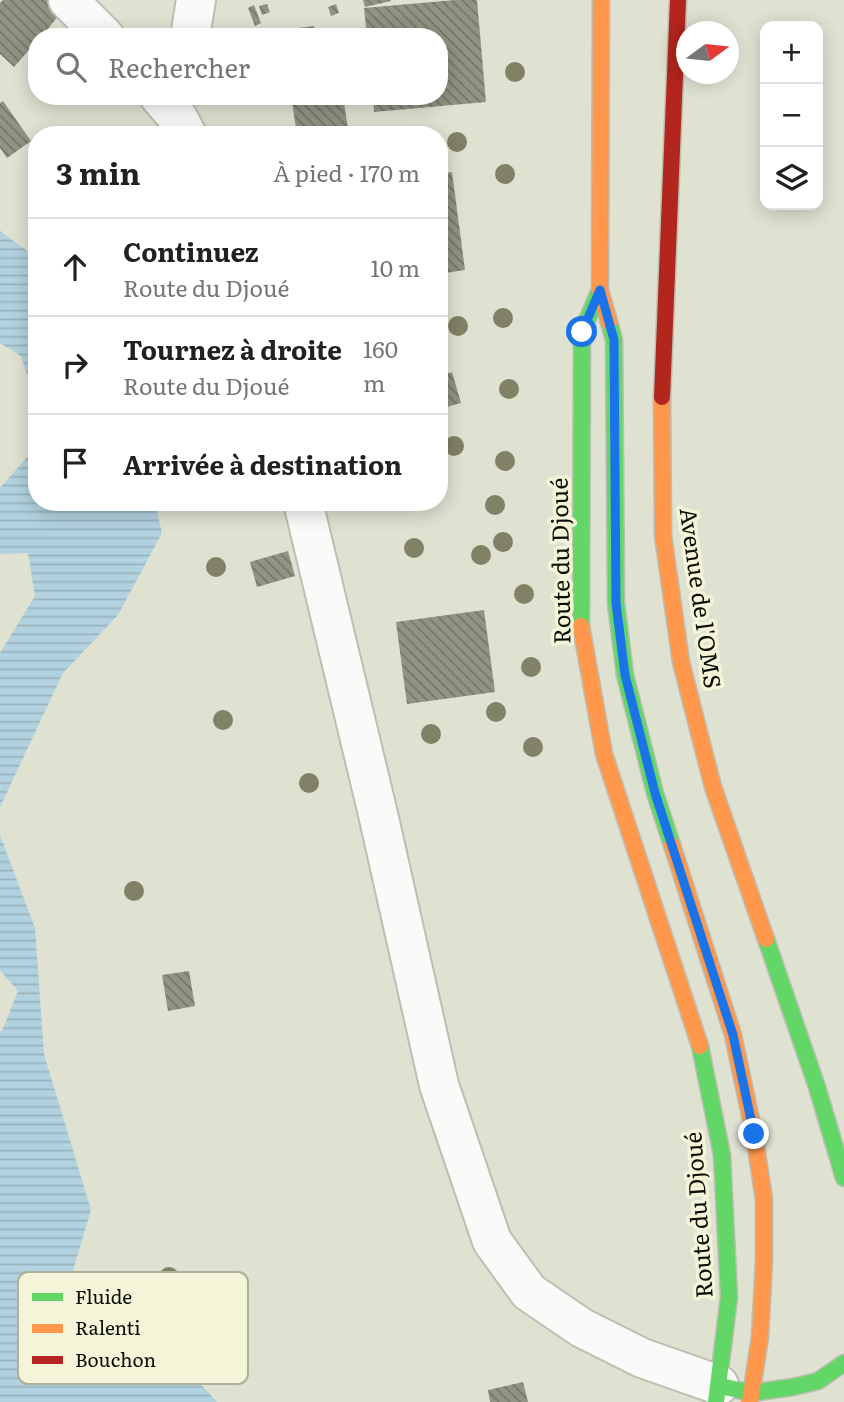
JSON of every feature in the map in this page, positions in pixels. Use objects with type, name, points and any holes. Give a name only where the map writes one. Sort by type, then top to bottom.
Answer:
[{"type":"main road","name":"Route du Djoué","points":[[601,0],[600,290],[614,340],[616,603],[625,675],[655,793],[733,1035],[754,1134],[764,1199],[761,1337],[734,1396]]},
{"type":"main road","name":"Avenue de l'OMS","points":[[678,0],[662,374],[663,535],[681,662],[713,788],[817,1087],[844,1178]]},
{"type":"main road","name":"Route du Djoué","points":[[600,290],[582,332],[581,626],[604,754],[701,1048],[722,1155],[734,1396]]},
{"type":"main road","points":[[734,1396],[829,1382]]},
{"type":"street","points":[[68,0],[97,28]]},
{"type":"street","points":[[191,28],[196,0]]},
{"type":"street","points":[[305,511],[378,814],[439,1085],[492,1241],[529,1292],[582,1328],[642,1359],[734,1396]]},
{"type":"water","points":[[0,231],[28,251],[28,378],[21,356],[0,343]]},
{"type":"water","points":[[28,456],[28,511],[157,511],[162,533],[118,615],[63,673],[0,807],[0,653],[35,596],[28,553],[0,554],[0,488]]},
{"type":"water","points":[[0,835],[35,928],[44,1054],[91,1210],[73,1272],[18,1272],[18,1384],[200,1384],[217,1402],[0,1402],[0,1031],[18,991],[0,970]]},
{"type":"building","points":[[3,0],[56,0],[65,8],[48,28],[28,28],[28,51],[14,67],[0,54],[0,3]]},
{"type":"building","points":[[363,0],[390,0],[391,1],[365,7]]},
{"type":"building","points":[[477,0],[486,102],[374,112],[374,105],[448,105],[448,28],[366,28],[364,8]]},
{"type":"building","points":[[267,4],[270,12],[262,15],[259,6]]},
{"type":"building","points":[[336,4],[339,13],[331,16],[328,7]]},
{"type":"building","points":[[254,5],[261,23],[255,26],[248,8]]},
{"type":"building","points":[[3,101],[28,137],[28,143],[7,158],[0,148],[0,103]]},
{"type":"building","points":[[292,105],[344,105],[348,126],[296,126]]},
{"type":"building","points":[[452,172],[465,270],[448,273],[448,173]]},
{"type":"building","points":[[452,372],[461,403],[448,407],[448,373]]},
{"type":"building","points":[[288,551],[295,576],[257,587],[250,562]]},
{"type":"building","points":[[484,610],[495,692],[407,704],[396,622]]},
{"type":"building","points":[[189,971],[195,1006],[168,1011],[162,975]]},
{"type":"building","points":[[523,1382],[528,1402],[490,1402],[488,1390]]},
{"type":"traffic: fast","points":[[581,626],[582,332],[600,290]]},
{"type":"traffic: fast","points":[[609,322],[614,340],[616,603],[625,675],[655,793],[672,845]]},
{"type":"traffic: fast","points":[[766,939],[817,1087],[844,1178]]},
{"type":"traffic: fast","points":[[700,1046],[722,1155],[729,1297],[716,1402]]},
{"type":"traffic: fast","points":[[721,1386],[751,1393],[793,1387],[818,1381],[844,1363]]},
{"type":"traffic: slow","points":[[601,0],[600,290],[609,322]]},
{"type":"traffic: slow","points":[[662,397],[663,535],[681,662],[713,787],[766,939]]},
{"type":"traffic: slow","points":[[581,626],[604,754],[700,1046]]},
{"type":"traffic: slow","points":[[672,845],[733,1035],[754,1134],[764,1199],[760,1337],[750,1402]]},
{"type":"traffic: jam","points":[[662,397],[678,0]]},
{"type":"route","points":[[582,332],[600,290],[614,340],[616,603],[625,675],[655,793],[733,1035],[754,1134]]}]
